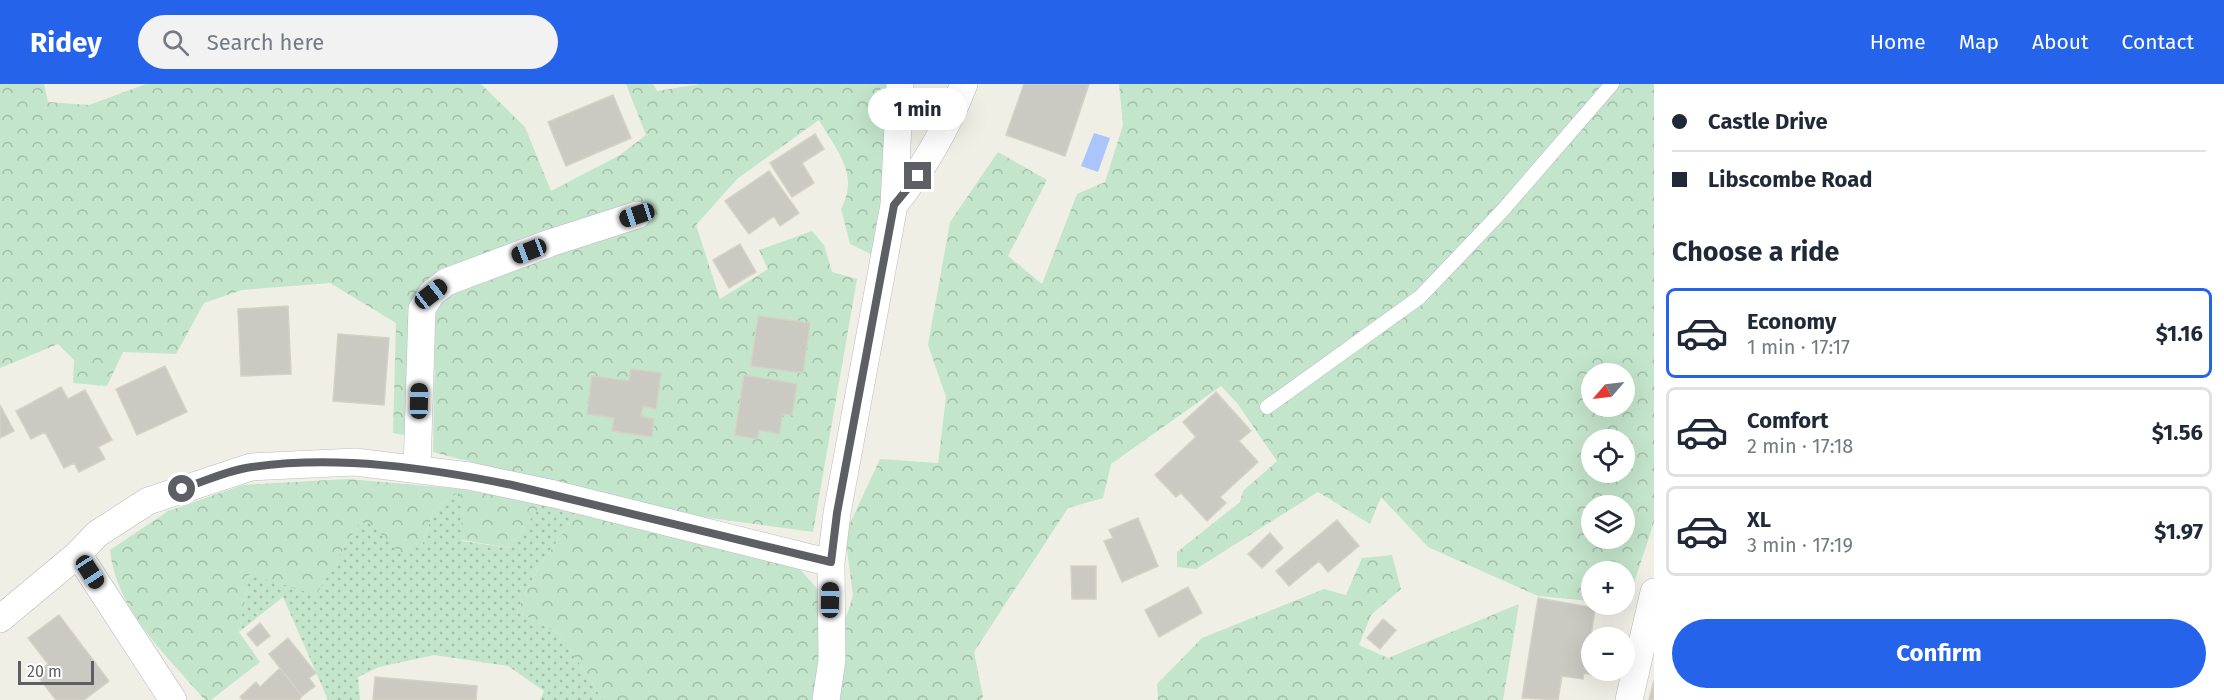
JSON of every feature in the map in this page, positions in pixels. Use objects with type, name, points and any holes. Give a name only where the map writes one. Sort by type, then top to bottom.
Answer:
[{"type":"street","points":[[826,700],[832,660],[831,562],[837,513],[894,205],[900,84]]},
{"type":"street","points":[[894,205],[918,176],[964,84]]},
{"type":"street","points":[[417,470],[422,309],[431,294],[446,282],[550,243],[637,215]]},
{"type":"street","points":[[0,619],[78,554],[97,534],[148,501],[251,467],[355,462],[469,476],[554,494],[831,562]]},
{"type":"street","points":[[78,554],[173,700]]},
{"type":"street","points":[[1629,700],[1654,592]]},
{"type":"lane","points":[[1267,407],[1420,297],[1503,210],[1612,84]]},
{"type":"green space","points":[[0,84],[44,84],[48,102],[89,105],[146,84],[481,84],[525,127],[551,191],[620,155],[646,135],[626,84],[653,84],[657,91],[700,84],[894,84],[881,259],[850,244],[841,209],[848,185],[847,173],[838,152],[819,120],[737,179],[696,225],[720,299],[768,269],[759,250],[812,231],[824,245],[832,272],[857,279],[813,532],[660,511],[433,452],[435,338],[411,332],[408,436],[393,433],[396,323],[330,283],[242,290],[204,303],[176,354],[123,352],[107,386],[73,383],[74,360],[58,344],[0,368]]},
{"type":"green space","points":[[1119,84],[1654,84],[1654,522],[1635,580],[1635,561],[1581,561],[1581,600],[1538,596],[1428,547],[1381,497],[1370,524],[1318,492],[1196,569],[1177,567],[1177,552],[1240,502],[1243,491],[1277,461],[1237,403],[1221,386],[1111,464],[1103,498],[1068,508],[974,652],[983,697],[981,700],[833,700],[842,629],[853,596],[845,534],[880,459],[938,463],[946,397],[928,345],[950,222],[998,152],[1047,180],[1008,256],[1042,284],[1077,194],[1105,182],[1123,125]]},
{"type":"green space","points":[[348,479],[462,489],[542,503],[510,548],[462,540],[461,490],[434,510],[422,545],[400,553],[370,523],[359,523],[316,595],[249,574],[239,632],[260,662],[211,700],[205,700],[160,649],[133,612],[114,572],[110,550],[168,511],[243,485]]},
{"type":"green space","points":[[462,489],[462,541],[510,548],[542,503],[580,509],[537,570],[517,611],[561,635],[603,700],[540,700],[544,691],[508,666],[434,655],[379,667],[358,677],[360,700],[328,700],[283,597],[239,632],[249,573],[316,594],[359,523],[370,523],[422,545],[434,510]]},
{"type":"green space","points":[[580,509],[798,567],[820,592],[820,690],[815,700],[603,700],[561,635],[517,611],[537,570]]},
{"type":"green space","points":[[1392,555],[1401,589],[1371,615],[1359,645],[1388,658],[1519,604],[1503,700],[1158,700],[1157,684],[1202,638],[1324,589],[1346,595],[1362,558]]},
{"type":"water","points":[[1094,133],[1110,138],[1098,172],[1081,166]]},
{"type":"building","points":[[1024,84],[1089,84],[1065,156],[1006,135]]},
{"type":"building","points":[[613,95],[631,138],[566,166],[548,122]]},
{"type":"building","points":[[815,134],[824,149],[802,163],[814,183],[792,197],[770,163]]},
{"type":"building","points":[[769,171],[799,213],[780,226],[774,216],[749,234],[725,201]]},
{"type":"building","points":[[740,244],[756,272],[729,288],[713,260]]},
{"type":"building","points":[[288,306],[291,374],[241,376],[238,309]]},
{"type":"building","points":[[758,316],[810,323],[803,373],[751,366]]},
{"type":"building","points":[[338,334],[389,338],[384,405],[333,401]]},
{"type":"building","points":[[165,366],[187,412],[137,435],[116,389]]},
{"type":"building","points":[[631,369],[661,373],[656,409],[643,406],[641,417],[654,419],[652,437],[612,431],[614,418],[587,414],[592,376],[629,381]]},
{"type":"building","points":[[744,375],[797,384],[792,415],[783,414],[779,434],[759,430],[757,439],[735,435]]},
{"type":"building","points":[[61,387],[68,399],[85,390],[112,440],[98,447],[105,459],[79,472],[74,463],[64,468],[45,432],[31,439],[16,411]]},
{"type":"building","points":[[1216,392],[1251,431],[1239,441],[1258,462],[1220,497],[1226,503],[1207,521],[1181,493],[1176,497],[1155,475],[1196,437],[1183,422]]},
{"type":"building","points":[[0,405],[14,431],[0,438]]},
{"type":"building","points":[[1138,518],[1158,566],[1122,582],[1104,541],[1113,538],[1109,530]]},
{"type":"building","points":[[1337,520],[1359,546],[1328,572],[1319,561],[1289,586],[1276,571]]},
{"type":"building","points":[[1270,533],[1283,548],[1262,568],[1248,554]]},
{"type":"building","points":[[1071,566],[1096,566],[1096,599],[1072,599]]},
{"type":"building","points":[[1188,587],[1202,613],[1159,637],[1145,610]]},
{"type":"building","points":[[1538,598],[1581,606],[1581,615],[1594,615],[1592,627],[1581,627],[1581,679],[1562,676],[1558,700],[1522,698]]},
{"type":"building","points":[[59,615],[109,681],[84,700],[56,700],[36,674],[48,664],[28,638]]},
{"type":"building","points":[[1383,619],[1396,630],[1380,649],[1367,638]]},
{"type":"building","points":[[260,623],[270,636],[257,646],[247,634]]},
{"type":"building","points":[[288,638],[316,673],[309,678],[315,686],[302,696],[269,654]]},
{"type":"building","points":[[280,668],[302,696],[299,700],[243,700],[240,697],[256,682],[260,687]]},
{"type":"building","points":[[375,677],[477,686],[476,700],[373,700]]},
{"type":"building","points":[[1654,680],[1654,700],[1649,700]]},
{"type":"route","points":[[182,489],[251,467],[355,462],[469,476],[512,485],[831,562],[837,513],[894,205],[918,176]]}]
